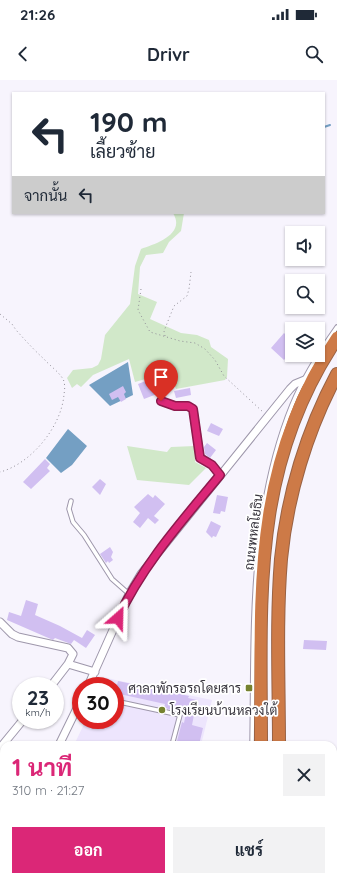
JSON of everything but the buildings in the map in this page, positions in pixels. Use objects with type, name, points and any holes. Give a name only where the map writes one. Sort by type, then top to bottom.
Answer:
[{"type":"highway","name":"ถนนพหลโยธิน","points":[[261,741],[261,596],[265,532],[277,471],[288,434],[308,379],[337,338]]},
{"type":"highway","points":[[279,741],[279,593],[282,551],[295,481],[325,396],[337,374]]},
{"type":"street","points":[[92,677],[129,594],[142,574],[290,389],[296,384],[308,379]]},
{"type":"street","points":[[161,401],[175,406],[188,406],[193,409],[200,458],[212,465],[220,475]]},
{"type":"street","points":[[0,622],[12,634],[18,637],[68,648],[73,654],[68,664],[58,677]]},
{"type":"street","points":[[68,664],[95,672]]},
{"type":"street","points":[[61,741],[72,718]]},
{"type":"street","points":[[6,741],[16,729]]},
{"type":"lane","points":[[252,741],[254,595],[259,531],[271,469],[292,405],[337,327]]},
{"type":"lane","points":[[71,501],[69,509],[73,522],[84,535],[112,579],[129,594]]},
{"type":"lane","points":[[124,703],[180,715],[173,741]]},
{"type":"path","points":[[165,336],[164,331],[174,306],[183,299],[190,289],[191,272]]},
{"type":"path","points":[[141,289],[138,310],[147,328],[156,335],[195,343],[205,349],[215,360],[224,376],[268,416]]},
{"type":"path","points":[[0,314],[12,324],[16,330],[58,372],[64,380],[65,388],[64,404],[60,416],[49,434],[38,448],[13,468],[0,472]]},
{"type":"shaded area","name":"โรงเรียนบ้านหลวงใต้","points":[[124,682],[212,700],[202,741],[76,741],[82,729],[124,729]]},
{"type":"green space","points":[[173,214],[184,214],[181,231],[169,242],[163,253],[146,255],[140,267],[138,294],[157,302],[150,319],[181,333],[197,335],[209,340],[211,347],[228,359],[227,377],[225,380],[176,389],[170,372],[135,382],[129,359],[93,375],[81,387],[77,384],[72,388],[67,378],[73,370],[92,368],[98,365],[101,359],[105,335],[130,304],[135,266],[141,249],[168,237],[176,227],[176,220]]},
{"type":"green space","points":[[127,446],[167,452],[171,447],[195,446],[195,462],[206,468],[189,485],[137,480]]},
{"type":"water","points":[[128,362],[133,395],[110,406],[89,385]]},
{"type":"water","points":[[68,429],[87,446],[72,465],[61,473],[46,458]]},
{"type":"waterway","points":[[325,127],[330,125]]},
{"type":"place","name":"ศาลาพักรอรถโดยสาร","points":[[249,688]]},
{"type":"place","name":"โรงเรียนบ้านหลวงใต้","points":[[162,710]]},
{"type":"route","points":[[118,618],[129,594],[142,574],[220,475],[212,465],[200,458],[193,409],[188,406],[175,406],[161,401]]}]
